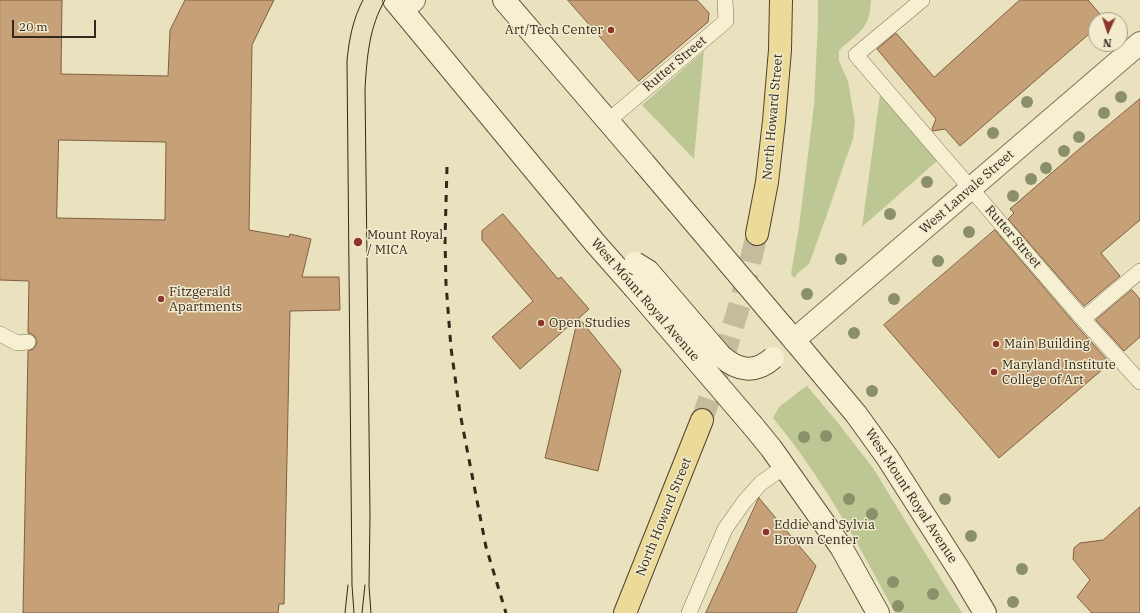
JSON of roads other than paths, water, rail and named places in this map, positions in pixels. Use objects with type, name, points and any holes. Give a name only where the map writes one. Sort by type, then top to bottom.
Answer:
[{"type":"main road","name":"West Mount Royal Avenue","points":[[504,0],[856,414],[887,457],[986,613]]},
{"type":"main road","name":"North Howard Street","points":[[757,234],[767,182],[774,121],[780,50],[781,0]]},
{"type":"main road","name":"West Mount Royal Avenue","points":[[404,3],[595,243],[634,286],[771,448],[842,547],[878,613]]},
{"type":"main road","name":"West Lanvale Street","points":[[595,243],[622,254],[648,271],[721,356],[729,363],[738,367],[757,368],[766,364],[773,358],[788,333],[971,188],[1140,43]]},
{"type":"main road","name":"North Howard Street","points":[[625,613],[702,420]]},
{"type":"lane","name":"Rutter Street","points":[[608,121],[726,21],[725,0]]},
{"type":"lane","name":"Rutter Street","points":[[922,0],[856,55],[1140,382]]},
{"type":"lane","points":[[1084,319],[1140,271]]},
{"type":"lane","points":[[0,334],[17,343],[28,342]]},
{"type":"lane","points":[[690,613],[725,529],[744,502],[761,483],[784,467]]},
{"type":"tunnel","points":[[702,420],[741,300],[757,234]]},
{"type":"tram line","points":[[354,613],[352,585],[347,61],[352,29],[363,0]]},
{"type":"tram line","points":[[371,613],[369,586],[370,515],[365,89],[368,54],[372,32],[375,21],[385,0]]},
{"type":"tram line","points":[[345,613],[348,585]]},
{"type":"tram line","points":[[362,613],[365,585]]},
{"type":"railway","points":[[447,167],[445,239],[446,284],[451,348],[460,413],[486,547],[506,613]]},
{"type":"place","name":"Art/Tech Center","points":[[611,30]]},
{"type":"place","name":"Mount Royal / MICA","points":[[358,242]]},
{"type":"place","name":"Fitzgerald Apartments","points":[[161,299]]},
{"type":"place","name":"Open Studies","points":[[541,323]]},
{"type":"place","name":"Main Building","points":[[996,344]]},
{"type":"place","name":"Maryland Institute College of Art","points":[[994,372]]},
{"type":"place","name":"Eddie and Sylvia Brown Center","points":[[766,532]]}]
